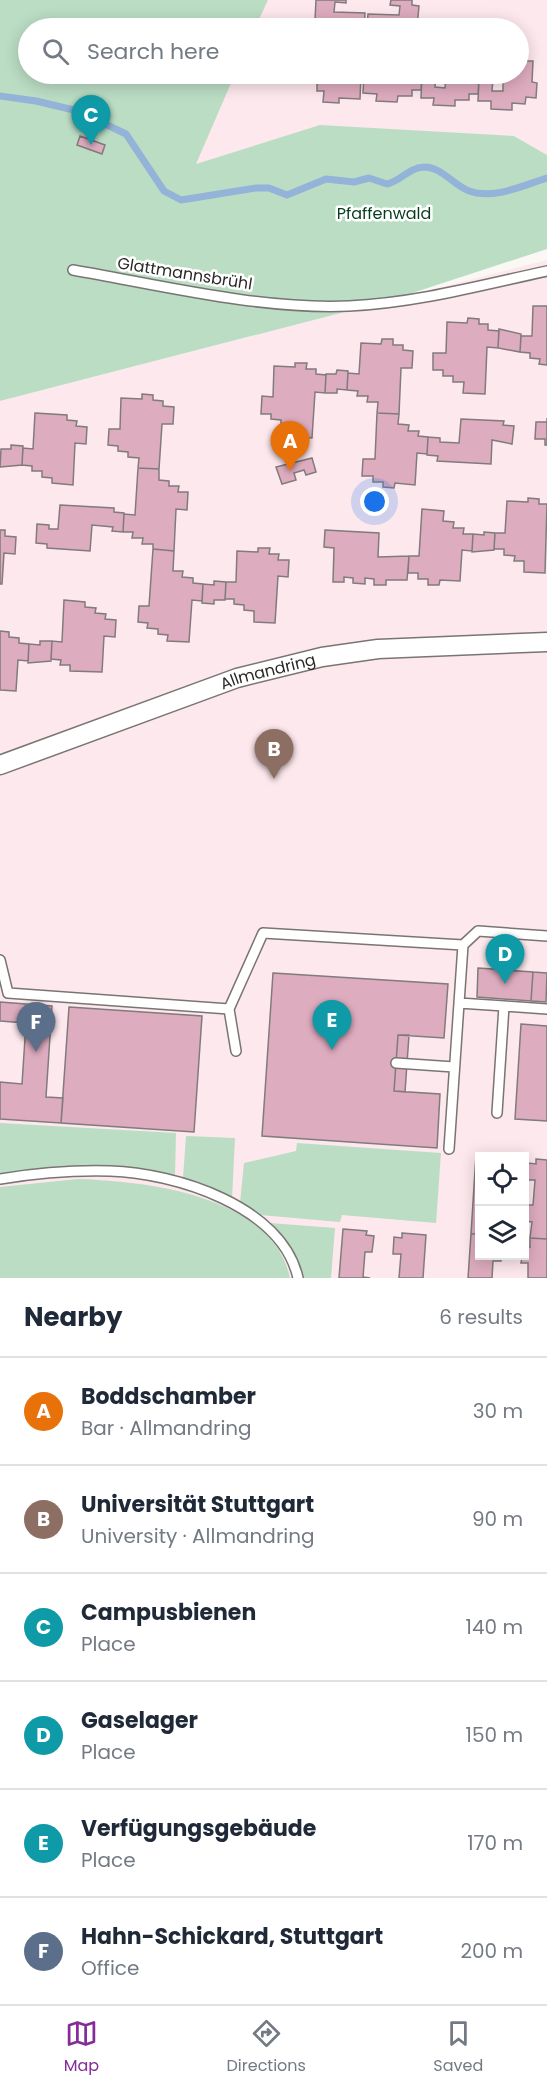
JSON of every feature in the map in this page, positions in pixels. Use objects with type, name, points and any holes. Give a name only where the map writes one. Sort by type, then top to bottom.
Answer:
[{"type":"street","name":"Allmandring","points":[[0,765],[237,678],[322,657],[378,649],[547,642]]},
{"type":"lane","name":"Glattmannsbrühl","points":[[73,270],[293,305],[348,306],[390,302],[547,271]]},
{"type":"lane","points":[[448,1149],[463,945],[478,931],[547,936]]},
{"type":"lane","points":[[236,1050],[229,1009],[263,933],[463,945]]},
{"type":"lane","points":[[0,960],[8,993],[229,1009]]},
{"type":"lane","points":[[459,1003],[547,1009]]},
{"type":"lane","points":[[497,1113],[504,1006]]},
{"type":"lane","points":[[396,1063],[454,1067]]},
{"type":"lane","points":[[0,1179],[49,1172],[112,1171],[180,1184],[236,1205],[258,1218],[282,1243],[298,1278]]},
{"type":"shaded area","points":[[268,0],[547,0],[547,155],[514,136],[195,164],[231,84],[529,84],[529,18],[260,18]]},
{"type":"shaded area","points":[[547,260],[547,1278],[0,1278],[0,401]]},
{"type":"green space","name":"Pfaffenwald","points":[[0,0],[268,0],[260,18],[18,18],[18,84],[231,84],[196,164],[320,125],[514,136],[547,155],[547,249],[391,300],[0,401]]},
{"type":"green space","points":[[0,1123],[176,1133],[175,1176],[130,1170],[88,1168],[0,1174]]},
{"type":"green space","points":[[186,1136],[235,1138],[232,1199],[183,1178]]},
{"type":"green space","points":[[297,1143],[441,1153],[436,1223],[342,1215],[340,1222],[260,1215],[240,1203],[244,1163],[296,1151]]},
{"type":"green space","points":[[78,1179],[106,1180],[170,1189],[203,1198],[233,1211],[259,1228],[279,1250],[290,1278],[0,1278],[0,1187]]},
{"type":"green space","points":[[270,1223],[335,1228],[331,1278],[302,1278],[290,1248]]},
{"type":"building","points":[[316,0],[346,0],[346,3],[335,2],[334,12],[365,13],[365,18],[315,18]]},
{"type":"building","points":[[391,0],[412,0],[412,5],[419,6],[418,18],[368,18],[368,14],[399,15],[400,6],[390,5]]},
{"type":"building","points":[[529,61],[533,61],[532,82],[537,83],[536,98],[526,97],[525,104],[512,103],[512,110],[491,109],[491,101],[478,101],[479,84],[493,84],[492,91],[503,91],[503,84],[529,84]]},
{"type":"building","points":[[317,84],[361,84],[360,99],[339,98],[339,103],[323,102],[324,91],[317,91]]},
{"type":"building","points":[[363,84],[421,84],[421,90],[412,90],[412,96],[398,96],[397,102],[376,101],[377,94],[363,93]]},
{"type":"building","points":[[422,84],[435,84],[435,87],[445,88],[445,84],[479,84],[478,94],[469,94],[469,100],[455,100],[455,106],[433,105],[434,98],[421,98]]},
{"type":"building","points":[[80,136],[105,145],[102,154],[77,145]]},
{"type":"building","points":[[533,306],[547,306],[547,365],[539,364],[540,359],[530,358],[530,353],[520,352],[521,336],[532,336]]},
{"type":"building","points":[[468,318],[479,319],[479,324],[488,324],[488,330],[499,331],[498,348],[487,347],[485,394],[463,393],[464,382],[453,382],[453,376],[443,376],[443,370],[433,370],[433,353],[446,353],[447,322],[467,323]]},
{"type":"building","points":[[499,329],[521,334],[520,352],[498,348]]},
{"type":"building","points":[[382,339],[393,339],[393,345],[403,345],[403,350],[413,351],[412,368],[401,368],[399,414],[377,413],[378,402],[367,402],[368,396],[357,396],[358,391],[347,390],[348,373],[359,374],[361,343],[381,344]]},
{"type":"building","points":[[295,363],[307,363],[306,369],[316,369],[316,374],[326,375],[325,393],[315,392],[312,438],[291,437],[291,426],[281,426],[281,420],[271,419],[271,414],[261,414],[262,396],[273,397],[274,366],[295,367]]},
{"type":"building","points":[[337,370],[348,371],[347,390],[337,389],[337,393],[325,393],[326,374],[336,374]]},
{"type":"building","points":[[142,394],[153,395],[153,400],[163,401],[163,406],[174,407],[173,424],[162,424],[159,469],[138,468],[139,458],[128,457],[128,452],[118,451],[118,446],[108,445],[109,429],[120,429],[121,398],[142,399]]},
{"type":"building","points":[[35,413],[67,415],[67,420],[77,421],[76,426],[87,427],[86,444],[75,443],[73,485],[52,483],[52,478],[42,477],[42,471],[32,471],[32,466],[22,465],[23,448],[33,449]]},
{"type":"building","points":[[377,413],[399,414],[398,424],[409,425],[408,431],[419,431],[418,436],[428,437],[427,454],[417,453],[415,485],[395,483],[394,488],[383,487],[383,482],[373,482],[373,476],[362,476],[363,459],[375,459]]},
{"type":"building","points":[[461,419],[504,421],[503,425],[514,426],[512,444],[492,440],[491,464],[437,461],[438,456],[427,455],[428,437],[440,438],[440,442],[459,443]]},
{"type":"building","points":[[536,422],[547,422],[547,445],[545,445],[545,439],[535,439]]},
{"type":"building","points":[[11,445],[23,446],[22,465],[0,467],[1,449],[11,449]]},
{"type":"building","points":[[312,458],[316,472],[306,475],[304,470],[294,473],[296,480],[282,484],[276,467]]},
{"type":"building","points":[[138,468],[159,469],[159,480],[169,481],[169,486],[179,486],[178,492],[188,492],[187,510],[176,509],[174,551],[153,549],[153,544],[142,544],[143,538],[132,538],[133,532],[123,532],[124,514],[135,515]]},
{"type":"building","points":[[528,498],[539,499],[539,504],[547,504],[545,573],[524,572],[524,561],[514,561],[515,556],[504,555],[504,549],[494,549],[495,533],[505,533],[507,501],[528,502]]},
{"type":"building","points":[[60,505],[114,508],[114,512],[124,513],[123,532],[112,531],[113,527],[92,525],[90,551],[47,548],[47,544],[36,543],[37,524],[49,525],[49,529],[58,529]]},
{"type":"building","points":[[422,509],[444,511],[443,521],[454,522],[453,528],[464,528],[463,534],[473,534],[472,551],[462,550],[460,581],[440,580],[439,585],[428,585],[428,579],[418,579],[418,573],[408,573],[409,556],[419,556]]},
{"type":"building","points":[[0,530],[5,530],[5,536],[16,537],[15,554],[4,553],[2,584],[0,584]]},
{"type":"building","points":[[325,530],[379,533],[378,557],[409,556],[407,580],[386,580],[386,585],[374,585],[374,579],[365,578],[365,584],[353,583],[353,578],[344,577],[344,582],[333,582],[334,548],[324,547]]},
{"type":"building","points":[[484,532],[495,533],[494,550],[472,552],[473,534],[484,535]]},
{"type":"building","points":[[258,548],[270,548],[269,554],[279,554],[278,560],[289,560],[288,577],[278,576],[275,623],[254,622],[254,611],[244,610],[244,605],[234,604],[234,599],[225,599],[226,582],[236,582],[237,551],[258,552]]},
{"type":"building","points":[[153,549],[174,551],[173,571],[183,571],[182,577],[193,578],[193,583],[203,584],[202,601],[192,600],[189,642],[167,641],[168,635],[158,634],[158,629],[147,628],[148,623],[138,622],[139,606],[149,606]]},
{"type":"building","points":[[214,581],[226,582],[225,600],[214,600],[214,604],[202,603],[203,584],[214,585]]},
{"type":"building","points":[[64,600],[85,602],[85,607],[96,608],[95,613],[106,614],[105,619],[116,620],[115,637],[104,636],[102,672],[70,671],[70,665],[60,665],[61,660],[51,659],[52,641],[62,642]]},
{"type":"building","points":[[0,631],[9,632],[9,637],[19,638],[19,643],[29,644],[28,661],[18,660],[16,691],[0,690]]},
{"type":"building","points":[[40,641],[52,641],[51,661],[28,663],[29,644],[40,645]]},
{"type":"building","points":[[478,968],[533,972],[531,1001],[477,997]]},
{"type":"building","points":[[533,972],[547,973],[546,1002],[531,1001]]},
{"type":"building","points":[[273,973],[448,984],[444,1038],[398,1035],[394,1091],[440,1094],[437,1148],[262,1136]]},
{"type":"building","points":[[0,1002],[52,1006],[46,1097],[63,1098],[61,1123],[0,1119],[0,1082],[22,1084],[26,1023],[0,1021]]},
{"type":"building","points":[[69,1007],[202,1016],[194,1132],[61,1123]]},
{"type":"building","points":[[521,1024],[547,1026],[547,1121],[515,1119]]},
{"type":"building","points":[[398,1035],[409,1035],[405,1092],[394,1091]]},
{"type":"building","points":[[536,1159],[547,1160],[547,1239],[530,1238],[532,1222],[529,1222],[529,1205],[533,1205],[535,1180],[529,1180],[529,1163],[536,1164]]},
{"type":"building","points":[[475,1171],[475,1234],[471,1234]]},
{"type":"building","points":[[343,1229],[367,1231],[366,1235],[374,1236],[372,1252],[365,1252],[363,1277],[370,1278],[339,1278]]},
{"type":"building","points":[[402,1233],[426,1235],[423,1278],[399,1278],[401,1254],[393,1254],[394,1237],[402,1238]]},
{"type":"building","points":[[471,1234],[475,1234],[475,1260],[501,1261],[493,1261],[492,1278],[468,1278]]},
{"type":"building","points":[[530,1238],[547,1239],[547,1278],[528,1278],[528,1263],[521,1263],[521,1260],[529,1260]]},
{"type":"waterway","points":[[0,96],[36,101],[78,111],[126,134],[164,191],[181,200],[256,188],[269,188],[287,195],[326,179],[354,182],[369,178],[387,184],[413,170],[424,167],[442,173],[469,191],[488,194],[499,193],[547,178]]},
{"type":"place","name":"Campusbienen","points":[[91,145]]},
{"type":"place","name":"Boddschamber","points":[[290,471]]},
{"type":"place","name":"Universität Stuttgart","points":[[274,779]]},
{"type":"place","name":"Gaselager","points":[[505,984]]},
{"type":"place","name":"Verfügungsgebäude","points":[[332,1050]]},
{"type":"place","name":"Hahn-Schickard, Stuttgart","points":[[36,1052]]}]
